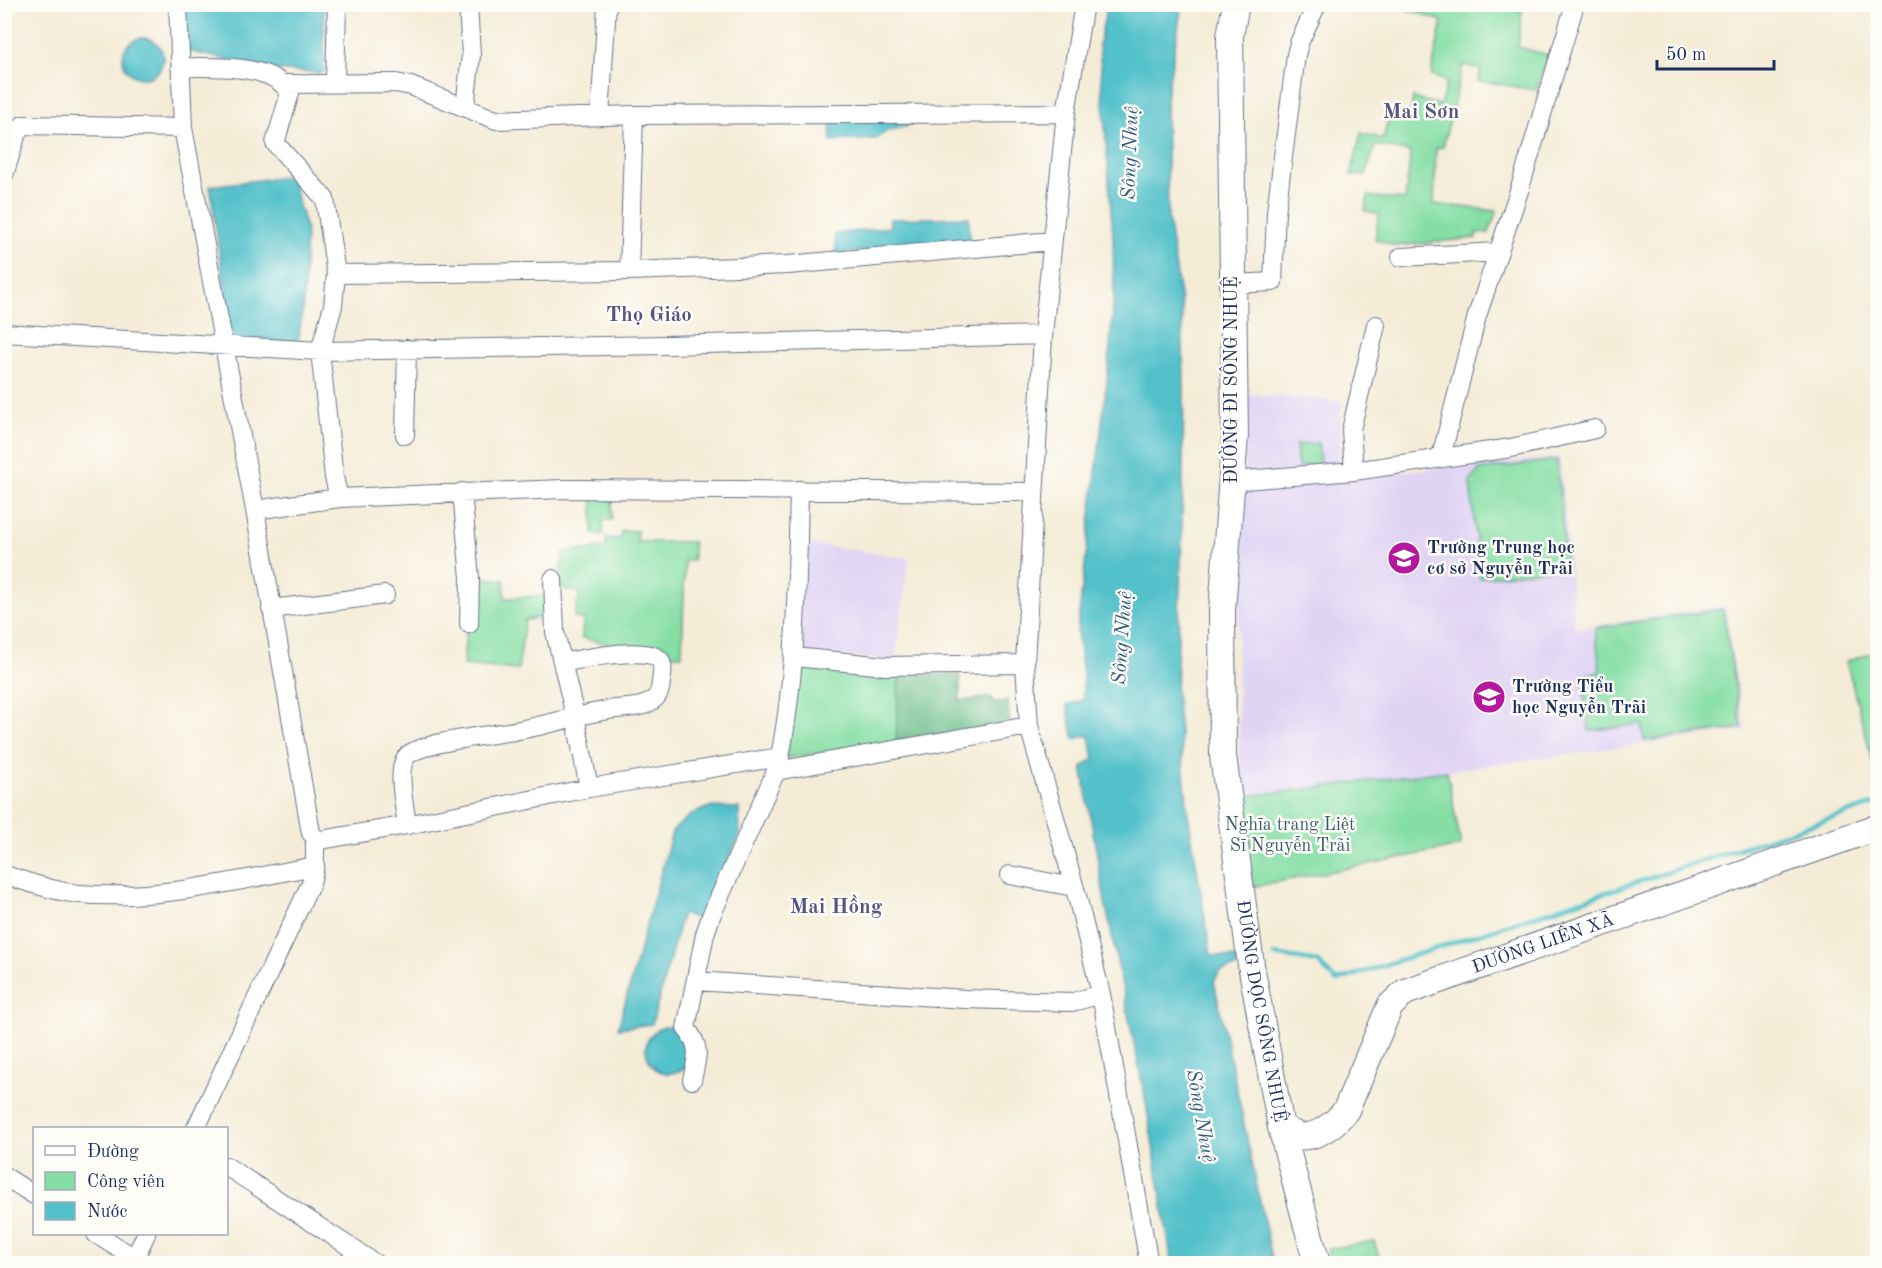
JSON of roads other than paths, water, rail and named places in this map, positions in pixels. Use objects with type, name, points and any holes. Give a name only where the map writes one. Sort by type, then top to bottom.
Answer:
[{"type":"street","points":[[177,4],[183,128],[255,510],[311,833],[315,838],[321,840],[407,825],[589,788],[778,764],[1029,726]]},
{"type":"street","points":[[335,83],[337,4]]},
{"type":"street","points":[[465,107],[471,55],[468,4]]},
{"type":"street","points":[[600,116],[607,4]]},
{"type":"street","points":[[1084,4],[1066,113],[1042,335],[1025,664],[1029,726],[1101,994],[1149,1263]]},
{"type":"street","name":"ĐƯỜNG ĐI SÔNG NHUỆ","points":[[1223,756],[1222,611],[1235,435],[1230,36],[1236,4]]},
{"type":"street","points":[[1233,284],[1273,282],[1276,212],[1296,56],[1299,43],[1317,4]]},
{"type":"street","points":[[1436,459],[1444,448],[1477,316],[1520,188],[1575,4]]},
{"type":"street","points":[[180,67],[263,72],[284,84],[290,93],[275,143],[325,199],[336,274],[333,306],[320,351],[334,477],[339,498]]},
{"type":"street","points":[[284,84],[396,82],[496,120],[633,115],[1066,113]]},
{"type":"street","points":[[629,271],[633,115]]},
{"type":"street","points":[[4,175],[17,133],[23,125],[183,128]]},
{"type":"street","points":[[336,274],[629,271],[788,265],[1052,240]]},
{"type":"street","points":[[1401,257],[1499,252]]},
{"type":"street","points":[[1354,471],[1351,430],[1376,325]]},
{"type":"street","points":[[4,333],[320,351],[1042,335]]},
{"type":"street","points":[[405,435],[408,349]]},
{"type":"street","points":[[1233,481],[1354,471],[1511,448],[1595,429]]},
{"type":"street","points":[[255,510],[339,498],[562,489],[1034,492]]},
{"type":"street","points":[[692,1080],[698,1054],[697,1044],[686,1028],[705,934],[778,764],[788,712],[794,657],[800,490]]},
{"type":"street","points":[[462,492],[470,578],[469,624]]},
{"type":"street","points":[[553,579],[555,632],[589,788]]},
{"type":"street","points":[[272,609],[385,595]]},
{"type":"street","points":[[407,825],[401,768],[406,756],[414,751],[450,741],[521,730],[575,716],[640,706],[653,702],[660,693],[663,666],[659,658],[650,653],[596,655],[563,663]]},
{"type":"street","points":[[794,657],[886,666],[1025,664]]},
{"type":"street","name":"ĐƯỜNG DỌC SÔNG NHUỆ","points":[[1223,756],[1251,965],[1281,1127],[1317,1263]]},
{"type":"street","name":"ĐƯỜNG LIÊN XÃ","points":[[1281,1127],[1304,1136],[1322,1130],[1338,1120],[1346,1110],[1390,1006],[1405,992],[1878,827]]},
{"type":"street","points":[[196,1127],[311,882],[315,866],[315,838]]},
{"type":"street","points":[[4,874],[44,887],[77,894],[115,896],[181,891],[315,866]]},
{"type":"street","points":[[1011,875],[1074,887]]},
{"type":"street","points":[[696,981],[965,999],[1073,1002],[1101,994]]},
{"type":"street","points":[[228,1167],[376,1263]]},
{"type":"street","points":[[4,1176],[33,1194]]},
{"type":"street","points":[[99,1235],[137,1261],[145,1235]]},
{"type":"water","points":[[183,5],[324,5],[324,73],[271,70],[183,50]]},
{"type":"water","name":"Sông Nhuệ","points":[[1107,5],[1182,5],[1166,98],[1168,217],[1182,309],[1184,386],[1182,533],[1176,693],[1188,814],[1211,955],[1237,958],[1238,967],[1220,971],[1214,981],[1273,1263],[1172,1263],[1145,1097],[1105,902],[1082,767],[1094,759],[1089,735],[1074,739],[1067,705],[1083,700],[1083,675],[1077,631],[1107,381],[1114,298],[1113,236],[1099,44]]},
{"type":"water","points":[[143,38],[151,39],[157,44],[162,50],[162,66],[157,72],[151,77],[143,78],[135,77],[129,72],[124,66],[123,58],[124,50],[129,44],[135,39]]},
{"type":"water","points":[[905,115],[908,126],[887,131],[876,139],[831,141],[830,117]]},
{"type":"water","points":[[291,176],[306,229],[303,308],[299,338],[294,342],[232,343],[210,186]]},
{"type":"water","points":[[969,217],[970,242],[836,254],[835,234],[890,227],[890,219]]},
{"type":"water","points":[[710,807],[739,808],[740,835],[699,919],[682,914],[652,1024],[618,1028],[672,832],[689,816]]},
{"type":"water","points":[[671,1026],[678,1028],[690,1038],[687,1066],[674,1073],[662,1072],[654,1067],[648,1058],[646,1048],[649,1038],[657,1030]]},
{"type":"waterway","points":[[1274,955],[1318,962],[1336,981],[1878,803]]},
{"type":"place","name":"Trường Trung học cơ sở Nguyễn Trãi","points":[[1404,558]]},
{"type":"place","name":"Trường Tiểu học Nguyễn Trãi","points":[[1489,697]]},
{"type":"district","name":"Mai Sơn","points":[[1421,112]]},
{"type":"district","name":"Thọ Giáo","points":[[649,315]]},
{"type":"district","name":"Mai Hồng","points":[[836,907]]},
{"type":"park label","name":"Nghĩa trang Liệt Sĩ Nguyễn Trãi","points":[[1290,835]]}]
